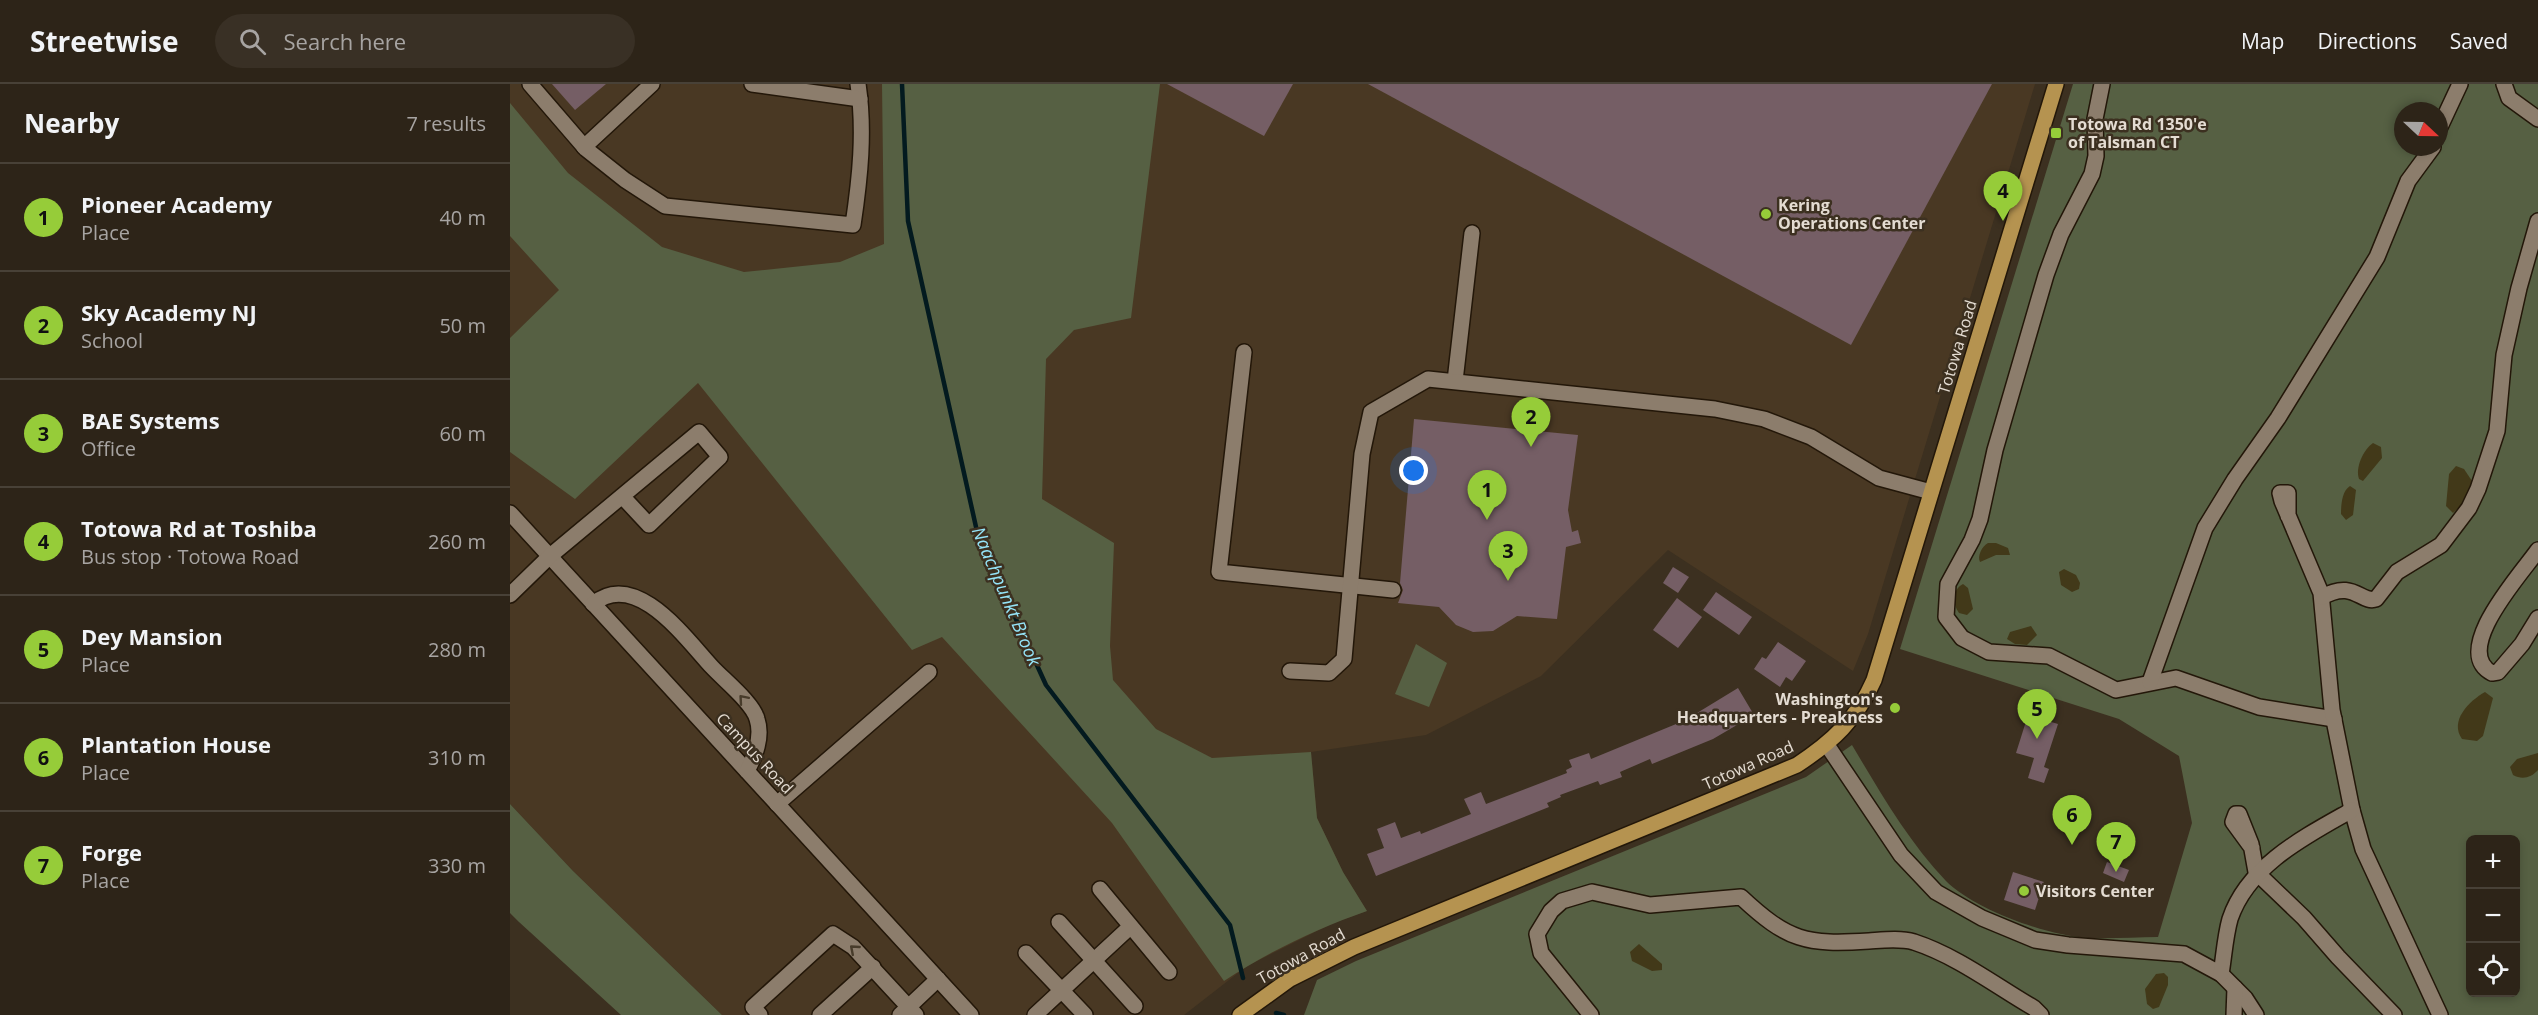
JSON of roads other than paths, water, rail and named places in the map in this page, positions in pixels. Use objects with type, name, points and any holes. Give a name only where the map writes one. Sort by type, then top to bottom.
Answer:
[{"type":"main road","name":"Totowa Road","points":[[1240,1015],[1290,979],[1354,947],[1797,765],[1827,746],[1856,716],[1874,680],[2056,84]]},
{"type":"street","points":[[530,84],[584,147],[664,207],[853,225],[861,169],[859,92],[752,84]]},
{"type":"street","points":[[584,147],[652,84]]},
{"type":"street","points":[[2102,84],[2095,119],[2096,156],[2092,174],[2061,234],[2046,275],[1995,450],[1980,519],[1972,540],[1948,584],[1945,605],[1949,624],[1962,639],[1989,652],[2049,656],[2116,690],[2176,678],[2259,707],[2334,719]]},
{"type":"street","points":[[2448,110],[2460,84]]},
{"type":"street","points":[[2504,84],[2509,98],[2538,119]]},
{"type":"street","points":[[2150,682],[2205,528],[2235,479],[2278,418],[2377,256],[2408,182],[2427,156]]},
{"type":"street","points":[[2322,597],[2331,592],[2351,590],[2367,599],[2376,599],[2397,572],[2441,545],[2469,508],[2485,474],[2497,431],[2504,355],[2519,288],[2538,221]]},
{"type":"street","points":[[1455,381],[1472,232]]},
{"type":"street","points":[[1244,352],[1220,572],[1393,590]]},
{"type":"street","points":[[1290,671],[1329,673],[1344,659],[1362,454],[1371,412],[1428,379],[1715,409],[1764,419],[1811,437],[1879,478],[1931,492]]},
{"type":"street","points":[[510,595],[550,556],[622,496],[699,432],[720,457],[649,525],[622,496]]},
{"type":"street","name":"Campus Road","points":[[512,514],[971,1015]]},
{"type":"street","points":[[2288,516],[2322,597],[2334,719],[2352,810],[2363,849],[2440,1015]]},
{"type":"street","points":[[2538,550],[2483,630],[2477,649],[2482,666],[2492,672],[2498,672],[2522,644],[2538,618]]},
{"type":"street","points":[[593,604],[605,594],[613,593],[652,606],[677,628],[744,700],[757,718],[758,736],[757,753],[747,771]]},
{"type":"street","points":[[777,804],[929,672]]},
{"type":"street","points":[[1827,746],[1901,855],[1936,892],[1982,918],[2035,940],[2068,945],[2184,954],[2221,974],[2256,1015]]},
{"type":"street","points":[[2221,974],[2230,920],[2236,905],[2259,874],[2305,836],[2352,810]]},
{"type":"street","points":[[2252,848],[2256,872],[2304,918],[2394,1015]]},
{"type":"street","points":[[1100,889],[1169,972]]},
{"type":"street","points":[[1591,1015],[1541,953],[1537,934],[1551,911],[1562,901],[1592,892],[1650,905],[1742,897],[1764,918],[1806,940],[1821,944],[1913,941],[1940,953],[2034,1008],[2041,1015]]},
{"type":"street","points":[[1059,922],[1135,1006]]},
{"type":"street","points":[[1035,1015],[1130,927]]},
{"type":"street","points":[[760,1015],[753,1007],[833,934],[853,947],[873,967],[908,1012],[938,979]]},
{"type":"street","points":[[1026,953],[1085,1015]]},
{"type":"street","points":[[820,1015],[873,967]]},
{"type":"street","points":[[2234,1015],[2235,988]]},
{"type":"waterway","name":"Naachpunkt Brook","points":[[902,84],[908,221],[978,536],[1046,685],[1230,925],[1243,978]]},
{"type":"waterway","name":"Naachpunkt Brook","points":[[1276,1013],[1284,1015]]},
{"type":"place","name":"Totowa Rd 1350'e of Talsman CT","points":[[2056,133]]},
{"type":"place","name":"Kering Operations Center","points":[[1766,214]]},
{"type":"place","name":"Totowa Rd at Toshiba","points":[[2003,221]]},
{"type":"place","name":"Sky Academy NJ","points":[[1531,447]]},
{"type":"place","name":"Pioneer Academy","points":[[1487,520]]},
{"type":"place","name":"BAE Systems","points":[[1508,581]]},
{"type":"place","name":"Washington's Headquarters - Preakness","points":[[1895,708]]},
{"type":"place","name":"Dey Mansion","points":[[2037,739]]},
{"type":"place","name":"Plantation House","points":[[2072,845]]},
{"type":"place","name":"Forge","points":[[2116,872]]},
{"type":"place","name":"Visitors Center","points":[[2024,891]]}]
